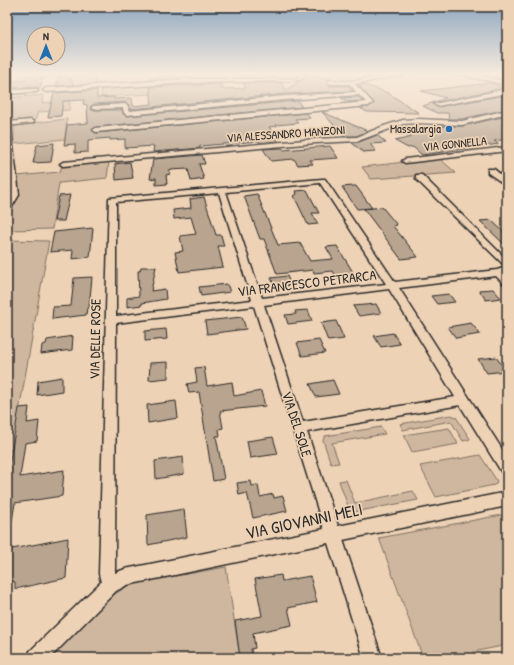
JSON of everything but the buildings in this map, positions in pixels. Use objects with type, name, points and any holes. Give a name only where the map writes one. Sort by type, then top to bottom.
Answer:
[{"type":"street","points":[[94,108],[125,106],[127,113],[211,105]]},
{"type":"street","points":[[96,130],[349,105]]},
{"type":"street","name":"VIA ALESSANDRO MANZONI","points":[[63,164],[316,141],[358,139],[386,127],[403,122],[418,121],[462,124],[507,112]]},
{"type":"street","points":[[7,208],[15,194],[8,126],[31,122]]},
{"type":"street","name":"VIA GONNELLA","points":[[405,161],[507,149]]},
{"type":"street","points":[[490,171],[507,184]]},
{"type":"street","points":[[419,177],[507,265]]},
{"type":"street","name":"VIA DELLE ROSE","points":[[110,585],[107,574],[112,200],[322,181],[393,286]]},
{"type":"street","name":"VIA DEL SOLE","points":[[222,190],[257,303],[373,658]]},
{"type":"street","points":[[502,272],[507,282]]},
{"type":"street","name":"VIA FRANCESCO PETRARCA","points":[[110,320],[502,272]]},
{"type":"street","points":[[393,286],[460,391],[464,400],[507,469]]},
{"type":"street","points":[[299,428],[464,400]]},
{"type":"street","name":"VIA GIOVANNI MELI","points":[[110,585],[125,577],[507,499]]},
{"type":"street","points":[[37,658],[110,585]]},
{"type":"shaded area","points":[[7,105],[70,105],[69,110],[38,112],[35,121],[7,123]]},
{"type":"shaded area","points":[[67,119],[65,139],[14,144],[14,125]]},
{"type":"shaded area","points":[[439,158],[456,173],[371,179],[362,167]]},
{"type":"shaded area","points":[[109,161],[107,178],[59,183],[52,229],[7,230],[7,213],[19,194],[17,176],[60,172],[62,165]]},
{"type":"shaded area","points":[[7,240],[49,241],[12,451],[7,449]]},
{"type":"shaded area","points":[[451,415],[456,417],[470,439],[463,441],[451,421],[403,430],[400,424]]},
{"type":"shaded area","points":[[381,427],[385,434],[332,443],[339,463],[331,464],[323,440],[325,436]]},
{"type":"shaded area","points":[[449,428],[458,444],[412,452],[404,435]]},
{"type":"shaded area","points":[[480,455],[497,481],[496,484],[436,497],[420,466]]},
{"type":"shaded area","points":[[346,480],[355,503],[413,491],[418,500],[354,512],[349,509],[339,481]]},
{"type":"shaded area","points":[[507,514],[507,645],[473,652],[475,658],[423,658],[379,538]]},
{"type":"shaded area","points":[[226,567],[240,658],[46,658],[105,600],[131,584]]},
{"type":"place","name":"Massalargia","points":[[449,129]]}]
